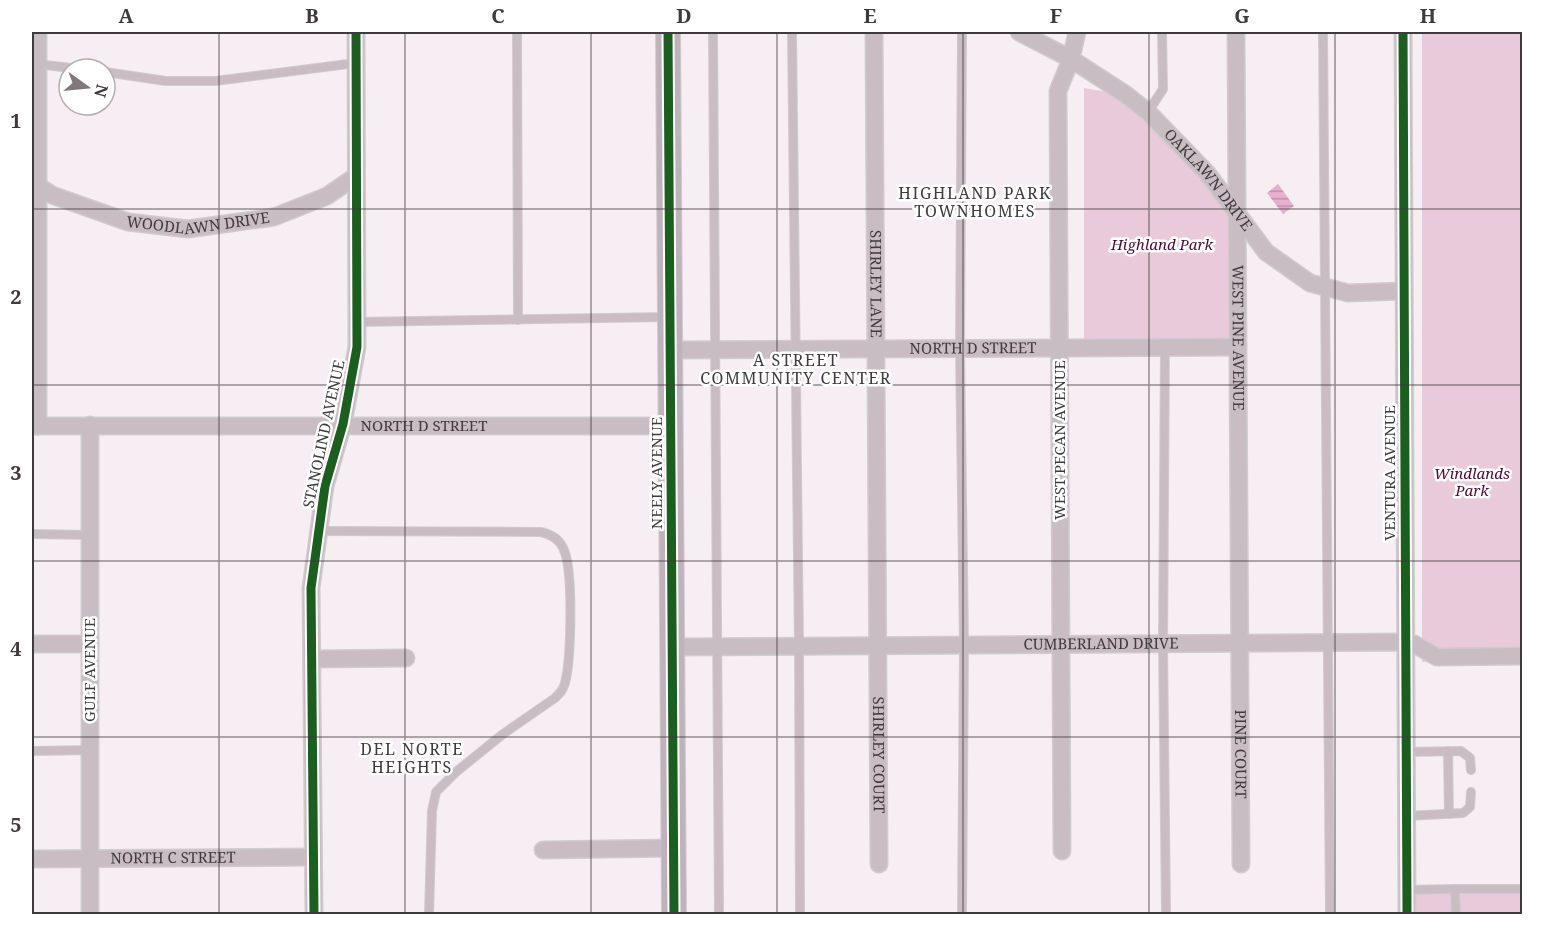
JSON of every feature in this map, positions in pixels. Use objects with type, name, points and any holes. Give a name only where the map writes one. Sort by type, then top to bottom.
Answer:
[{"type":"street","points":[[35,426],[38,186],[35,64],[38,32]]},
{"type":"street","name":"STANOLIND AVENUE","points":[[314,915],[311,588],[325,486],[343,424],[357,347],[356,32]]},
{"type":"street","name":"NEELY AVENUE","points":[[668,32],[674,915]]},
{"type":"street","name":"SHIRLEY LANE","points":[[874,32],[877,645]]},
{"type":"street","name":"OAKLAWN DRIVE","points":[[1019,32],[1071,59],[1148,112],[1207,173],[1266,252],[1310,283],[1348,293],[1404,291]]},
{"type":"street","name":"WEST PECAN AVENUE","points":[[1062,851],[1058,91],[1071,59],[1077,32]]},
{"type":"street","name":"WEST PINE AVENUE","points":[[1236,32],[1240,643]]},
{"type":"street","name":"VENTURA AVENUE","points":[[1403,32],[1407,915]]},
{"type":"street","name":"WOODLAWN DRIVE","points":[[38,186],[52,195],[128,222],[189,230],[274,217],[327,196],[356,176]]},
{"type":"street","name":"NORTH D STREET","points":[[671,350],[1238,347]]},
{"type":"street","name":"NORTH D STREET","points":[[35,426],[343,424],[671,426]]},
{"type":"street","name":"GULF AVENUE","points":[[90,425],[90,915]]},
{"type":"street","name":"CUMBERLAND DRIVE","points":[[673,647],[1406,642],[1437,657],[1522,656]]},
{"type":"street","name":"PINE COURT","points":[[1240,643],[1241,864]]},
{"type":"street","points":[[32,644],[90,644]]},
{"type":"street","name":"SHIRLEY COURT","points":[[877,645],[879,864]]},
{"type":"street","points":[[312,659],[406,658]]},
{"type":"street","points":[[543,850],[674,848]]},
{"type":"street","name":"NORTH C STREET","points":[[32,860],[314,857]]},
{"type":"lane","points":[[517,32],[518,320]]},
{"type":"lane","points":[[713,32],[719,915]]},
{"type":"lane","points":[[792,32],[800,915]]},
{"type":"lane","points":[[962,32],[960,348],[964,645],[963,915]]},
{"type":"lane","points":[[1148,112],[1163,89],[1162,32]]},
{"type":"lane","points":[[1323,32],[1323,287],[1330,915]]},
{"type":"lane","points":[[117,74],[166,81],[215,81],[356,63]]},
{"type":"lane","points":[[35,64],[57,66]]},
{"type":"lane","points":[[357,322],[671,317]]},
{"type":"lane","points":[[1165,347],[1163,644],[1166,915]]},
{"type":"lane","points":[[319,531],[541,532],[556,539],[562,546],[569,565],[568,668],[564,685],[555,698],[503,734],[456,772],[436,792],[432,810],[429,915]]},
{"type":"lane","points":[[32,534],[90,535]]},
{"type":"lane","points":[[32,751],[91,750]]},
{"type":"lane","points":[[1448,751],[1449,814]]},
{"type":"lane","points":[[1406,752],[1461,751],[1468,755],[1471,770]]},
{"type":"lane","points":[[1406,816],[1466,812],[1470,807],[1471,792]]},
{"type":"lane","points":[[1455,889],[1456,915]]},
{"type":"lane","points":[[1407,890],[1522,889]]},
{"type":"green space","name":"Windlands Park","points":[[1422,32],[1522,32],[1522,662],[1422,662]]},
{"type":"green space","name":"Highland Park","points":[[1084,88],[1125,95],[1237,214],[1237,347],[1084,348]]},
{"type":"green space","points":[[1413,888],[1522,888],[1522,914],[1413,914]]},
{"type":"shaded area","points":[[1278,184],[1294,206],[1283,214],[1267,193]]},
{"type":"cycle path","points":[[314,914],[311,588],[325,486],[343,424],[357,347],[356,32]]},
{"type":"cycle path","points":[[668,32],[674,914]]},
{"type":"cycle path","points":[[1403,32],[1407,914]]},
{"type":"district","name":"HIGHLAND PARK TOWNHOMES","points":[[975,202]]},
{"type":"district","name":"A STREET COMMUNITY CENTER","points":[[796,369]]},
{"type":"district","name":"DEL NORTE HEIGHTS","points":[[412,758]]}]
